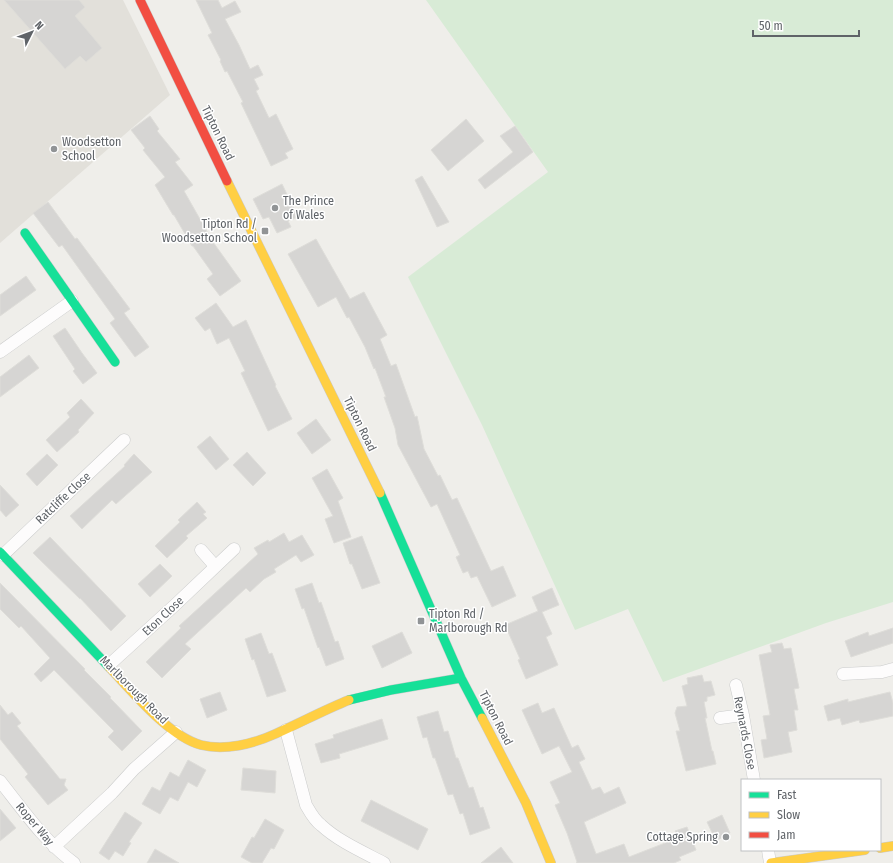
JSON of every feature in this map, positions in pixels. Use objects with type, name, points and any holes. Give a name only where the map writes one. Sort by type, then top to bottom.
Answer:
[{"type":"main road","name":"Tipton Road","points":[[140,0],[261,251],[372,475],[462,678],[526,803],[550,863]]},
{"type":"main road","points":[[24,233],[115,362]]},
{"type":"main road","name":"Marlborough Road","points":[[2,553],[151,711],[176,732],[199,744],[218,747],[237,746],[256,742],[286,730],[347,701],[365,695],[462,678]]},
{"type":"main road","points":[[881,848],[893,846]]},
{"type":"main road","points":[[770,863],[858,851]]},
{"type":"street","points":[[0,352],[72,301]]},
{"type":"street","name":"Ratcliffe Close","points":[[2,553],[124,440]]},
{"type":"street","name":"Eton Close","points":[[109,665],[234,549]]},
{"type":"street","points":[[202,550],[215,566]]},
{"type":"street","points":[[843,674],[882,672],[893,669]]},
{"type":"street","name":"Reynards Close","points":[[736,685],[743,715],[754,779]]},
{"type":"street","points":[[720,718],[743,715]]},
{"type":"street","points":[[286,730],[306,804],[312,815],[321,826],[337,837],[384,863]]},
{"type":"street","points":[[54,847],[112,794],[134,769],[176,732]]},
{"type":"street","name":"Roper Way","points":[[0,781],[44,836],[54,847],[74,863]]},
{"type":"street","points":[[768,851],[770,863]]},
{"type":"shaded area","name":"Woodsetton School","points":[[0,0],[123,0],[170,95],[0,243]]},
{"type":"green space","points":[[426,0],[893,0],[893,602],[826,623],[663,682],[628,609],[575,630],[482,425],[408,277],[548,172]]},
{"type":"building","points":[[4,0],[79,0],[85,7],[75,16],[102,48],[86,62],[80,56],[65,69]]},
{"type":"building","points":[[196,0],[218,0],[222,8],[235,1],[241,12],[225,19],[250,69],[258,65],[263,75],[254,79],[259,89],[256,91],[269,118],[276,114],[293,149],[285,153],[288,158],[271,166],[241,103],[243,102],[227,71],[225,72],[220,61],[221,60],[208,35],[212,33]]},
{"type":"building","points":[[150,116],[159,129],[157,131],[180,159],[175,162],[193,185],[184,191],[213,242],[241,281],[220,296],[207,279],[213,274],[192,246],[155,185],[165,177],[143,150],[145,148],[131,130]]},
{"type":"building","points":[[466,119],[484,141],[448,171],[431,150]]},
{"type":"building","points":[[515,126],[533,152],[485,189],[478,180],[513,152],[500,136]]},
{"type":"building","points":[[422,176],[449,222],[437,227],[415,180]]},
{"type":"building","name":"The Prince of Wales","points":[[282,184],[298,217],[288,221],[291,227],[277,233],[269,217],[263,219],[253,199]]},
{"type":"building","points":[[48,202],[130,309],[124,313],[149,347],[135,357],[110,323],[115,319],[62,245],[59,247],[33,213]]},
{"type":"building","points":[[316,239],[350,299],[364,292],[387,335],[380,339],[391,366],[396,364],[415,417],[417,416],[424,449],[438,476],[440,475],[452,500],[457,498],[491,571],[503,566],[516,596],[492,607],[477,576],[471,578],[468,571],[463,573],[456,557],[460,555],[437,504],[431,507],[398,445],[395,428],[384,397],[386,397],[375,368],[374,369],[365,347],[349,317],[347,318],[336,297],[318,307],[288,254]]},
{"type":"building","points":[[26,276],[36,290],[0,316],[0,295]]},
{"type":"building","points":[[216,303],[233,327],[246,320],[276,385],[275,386],[292,419],[268,431],[241,373],[245,371],[229,338],[217,344],[210,328],[205,331],[195,318]]},
{"type":"building","points":[[65,328],[97,373],[83,384],[73,371],[75,369],[53,336]]},
{"type":"building","points":[[29,355],[39,368],[0,397],[0,377]]},
{"type":"building","points":[[81,399],[94,413],[78,430],[79,432],[57,452],[46,440],[70,417],[67,413]]},
{"type":"building","points":[[316,419],[331,440],[312,454],[297,433]]},
{"type":"building","points":[[210,436],[229,459],[216,470],[197,447]]},
{"type":"building","points":[[247,452],[266,473],[253,486],[233,465]]},
{"type":"building","points":[[47,454],[58,465],[37,486],[26,474]]},
{"type":"building","points":[[134,454],[152,472],[116,504],[112,500],[82,529],[70,516],[125,466],[124,465]]},
{"type":"building","points":[[327,469],[343,498],[338,501],[351,537],[334,543],[325,519],[333,516],[312,478]]},
{"type":"building","points":[[0,485],[19,505],[6,517],[0,510]]},
{"type":"building","points":[[197,502],[206,512],[203,514],[207,518],[186,536],[188,538],[167,558],[155,546],[180,522],[178,520]]},
{"type":"building","points":[[284,533],[289,542],[302,535],[314,555],[301,562],[296,555],[274,569],[276,572],[264,579],[250,592],[246,588],[185,644],[191,649],[162,678],[146,662],[181,628],[179,626],[258,554],[254,548],[268,540],[269,542]]},
{"type":"building","points":[[362,536],[380,583],[362,589],[352,564],[350,564],[343,543]]},
{"type":"building","points":[[50,537],[126,616],[111,631],[80,598],[33,553]]},
{"type":"building","points":[[160,564],[172,576],[150,597],[138,584]]},
{"type":"building","points":[[0,583],[85,669],[84,670],[142,731],[122,751],[108,737],[114,731],[54,670],[41,682],[34,674],[50,658],[21,626],[19,628],[0,609]]},
{"type":"building","points":[[312,583],[319,603],[321,602],[335,642],[338,641],[344,659],[326,666],[304,608],[302,609],[295,589]]},
{"type":"building","points":[[552,588],[559,605],[542,612],[552,634],[546,637],[558,665],[526,679],[518,660],[520,659],[505,625],[538,611],[532,597]]},
{"type":"building","points":[[893,628],[893,643],[851,657],[845,641],[868,632],[869,636]]},
{"type":"building","points":[[402,632],[412,653],[382,668],[372,646]]},
{"type":"building","points":[[261,633],[269,654],[272,653],[286,691],[267,697],[254,659],[252,660],[245,639]]},
{"type":"building","points":[[782,643],[784,649],[791,648],[799,688],[794,689],[798,710],[794,710],[797,730],[788,732],[792,752],[764,758],[761,740],[767,739],[763,716],[770,715],[759,655],[772,652],[770,645]]},
{"type":"building","points":[[702,675],[704,682],[711,681],[715,695],[707,697],[707,701],[704,702],[707,718],[705,718],[716,764],[686,771],[676,731],[680,731],[675,713],[677,707],[687,706],[682,686],[688,684],[687,678]]},
{"type":"building","points":[[220,692],[227,710],[207,718],[200,699]]},
{"type":"building","points":[[890,692],[893,703],[893,716],[860,723],[859,720],[842,725],[840,718],[828,721],[824,706],[848,699],[848,702]]},
{"type":"building","points":[[538,703],[542,713],[554,708],[572,748],[578,745],[585,759],[579,762],[592,790],[600,787],[604,794],[619,787],[626,803],[584,822],[596,854],[624,844],[629,857],[678,838],[675,831],[687,827],[696,850],[679,857],[681,860],[674,863],[576,863],[577,862],[567,833],[555,805],[560,803],[550,782],[572,772],[559,746],[542,754],[522,710]]},
{"type":"building","points":[[0,705],[8,715],[12,712],[21,723],[17,726],[60,779],[66,779],[64,785],[68,790],[48,805],[25,777],[28,774],[0,739]]},
{"type":"building","points":[[438,711],[444,732],[448,731],[456,758],[458,758],[469,788],[473,787],[480,808],[483,807],[490,828],[470,835],[463,813],[460,814],[453,794],[448,795],[435,758],[433,758],[427,737],[423,738],[417,717]]},
{"type":"building","points":[[382,719],[388,739],[339,754],[340,758],[321,763],[315,744],[334,738],[333,735]]},
{"type":"building","points":[[188,760],[206,770],[197,787],[188,782],[178,801],[170,797],[160,814],[142,804],[152,787],[160,791],[170,772],[179,777]]},
{"type":"building","points":[[243,768],[276,771],[275,793],[241,790]]},
{"type":"building","points":[[371,800],[428,829],[418,850],[361,821]]},
{"type":"building","points":[[0,809],[16,828],[0,841]]},
{"type":"building","points":[[125,812],[142,823],[129,842],[131,843],[123,856],[115,851],[109,860],[99,853]]},
{"type":"building","points":[[722,815],[730,833],[716,841],[707,822]]},
{"type":"building","points":[[265,819],[284,830],[274,849],[271,848],[262,863],[252,863],[241,857],[252,837],[254,838]]},
{"type":"building","points":[[501,847],[513,863],[481,863]]},
{"type":"building","points":[[155,849],[179,863],[147,863]]},
{"type":"traffic: fast","points":[[25,233],[115,362]]},
{"type":"traffic: fast","points":[[380,493],[461,678],[482,718]]},
{"type":"traffic: fast","points":[[0,552],[109,667]]},
{"type":"traffic: fast","points":[[349,700],[391,690],[461,678]]},
{"type":"traffic: slow","points":[[227,181],[380,493]]},
{"type":"traffic: slow","points":[[109,667],[163,723],[189,740],[210,747],[239,746],[258,741],[349,700]]},
{"type":"traffic: slow","points":[[482,718],[526,803],[551,863]]},
{"type":"traffic: slow","points":[[881,848],[893,846]]},
{"type":"traffic: slow","points":[[771,863],[858,851]]},
{"type":"traffic: jam","points":[[140,0],[227,181]]},
{"type":"place","name":"Woodsetton School","points":[[54,149]]},
{"type":"place","name":"The Prince of Wales","points":[[275,208]]},
{"type":"place","name":"Tipton Rd / Woodsetton School","points":[[265,231]]},
{"type":"place","name":"Tipton Rd / Marlborough Rd","points":[[421,621]]},
{"type":"place","name":"Cottage Spring","points":[[726,837]]}]
